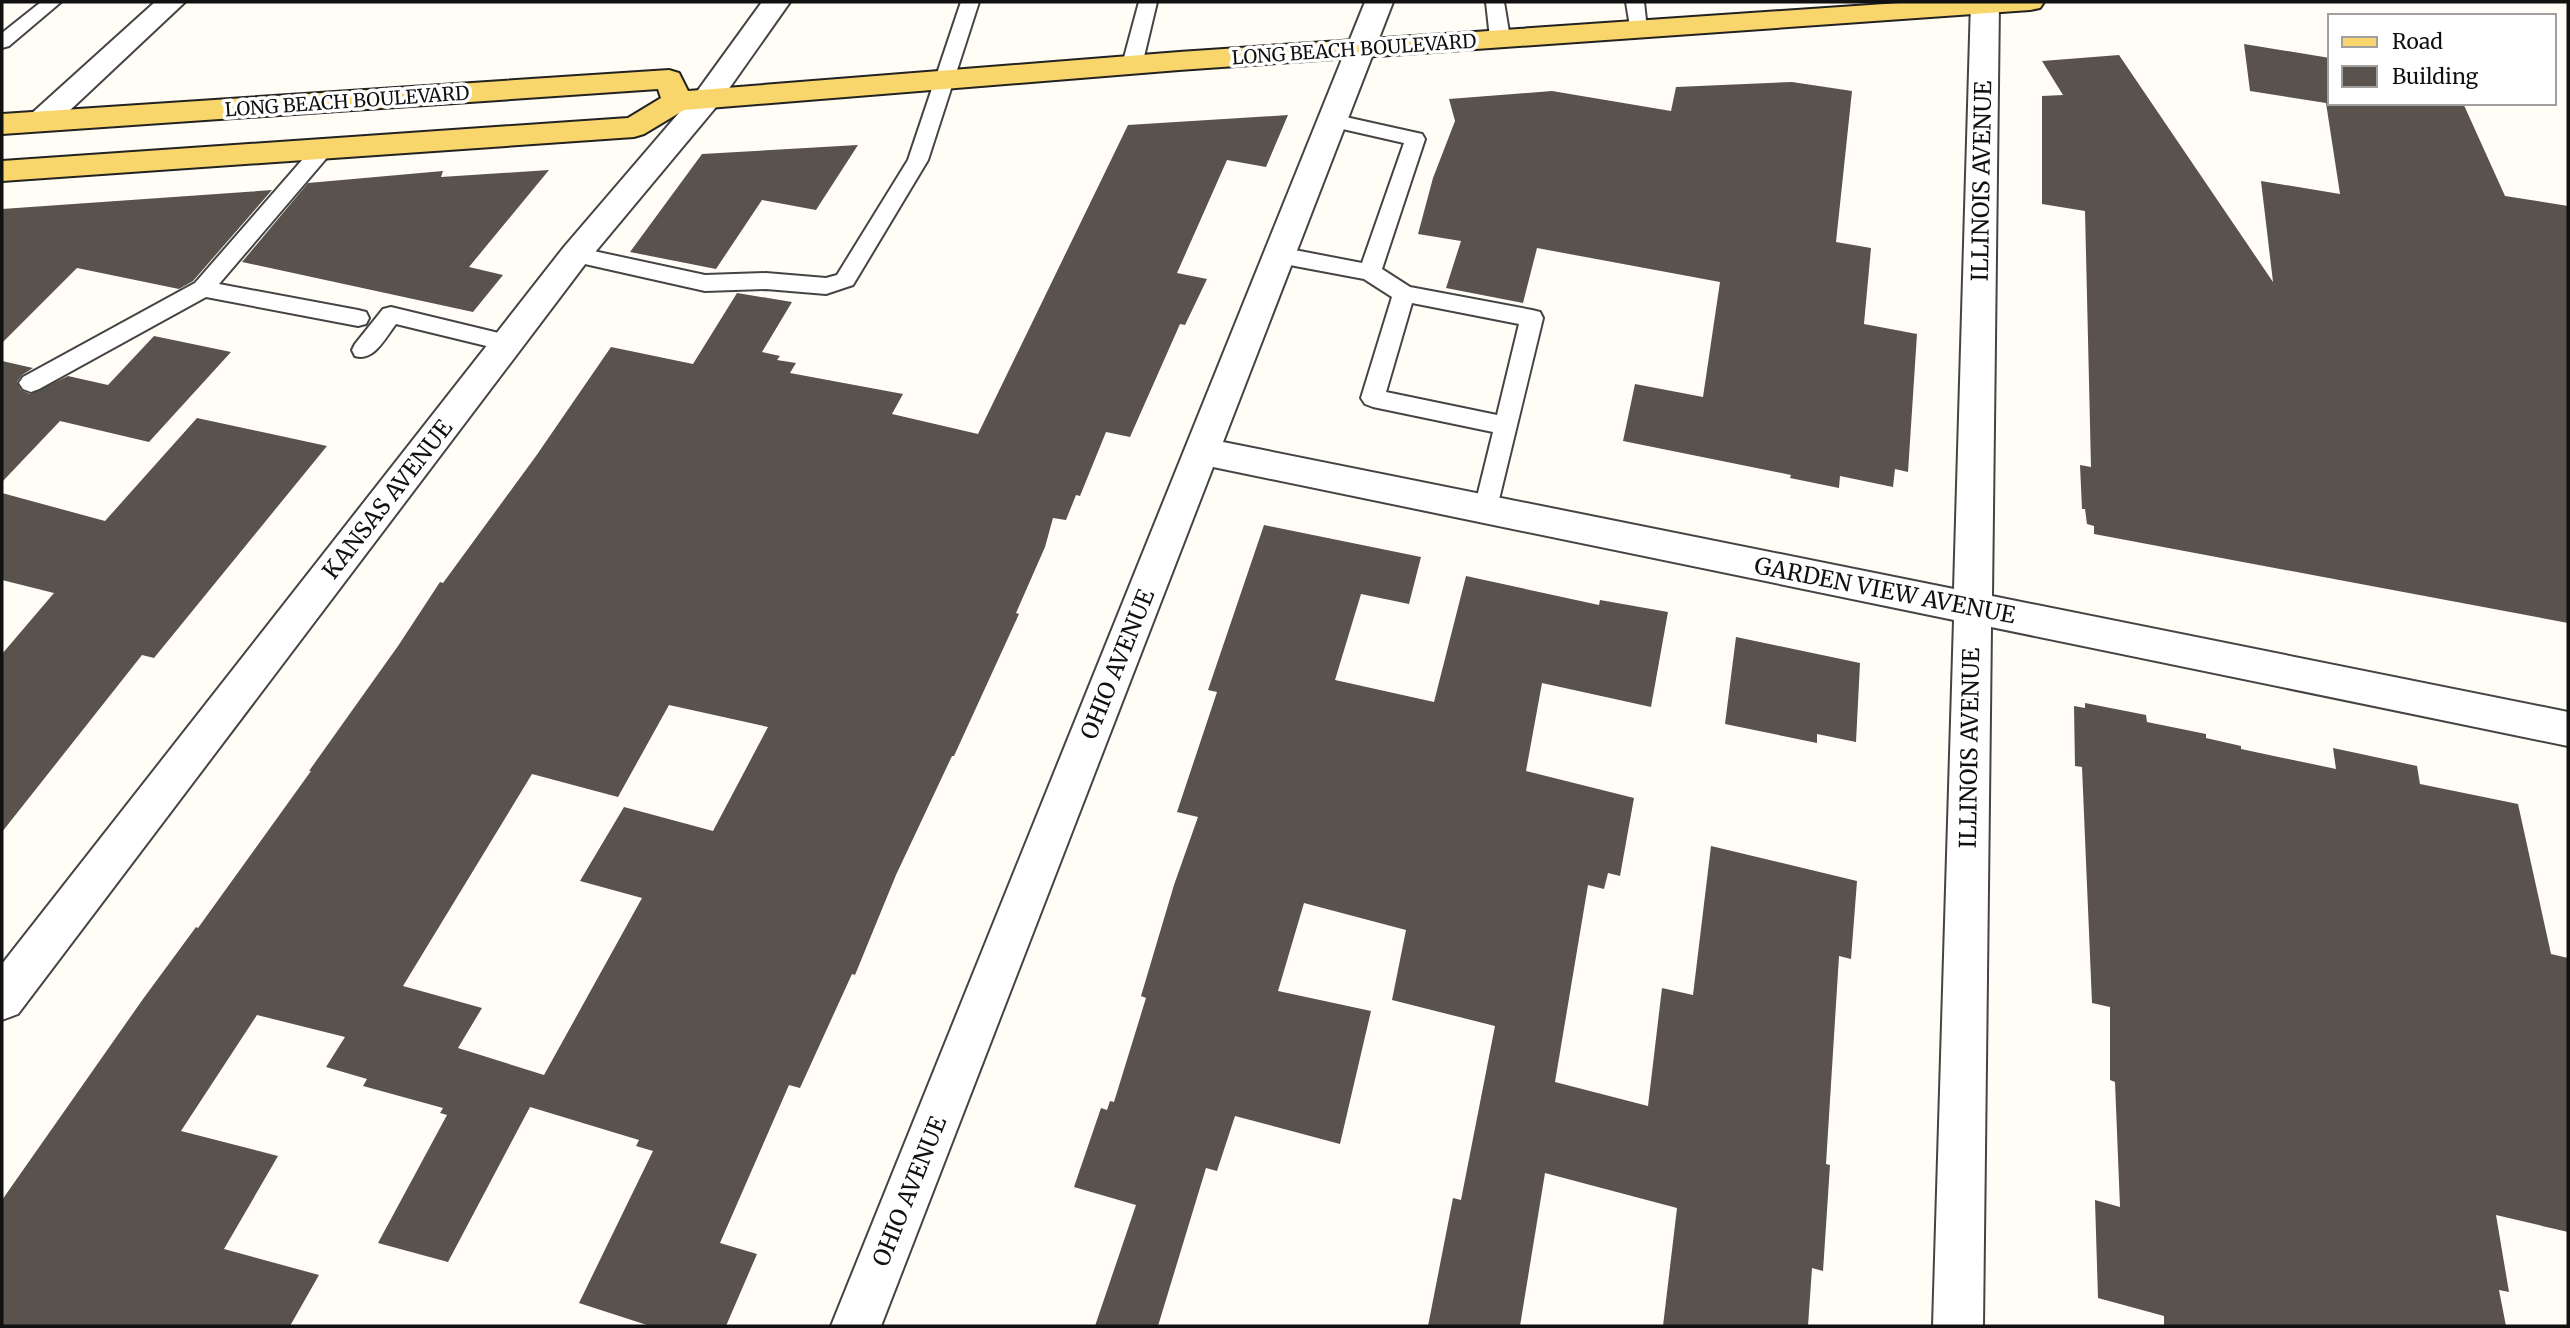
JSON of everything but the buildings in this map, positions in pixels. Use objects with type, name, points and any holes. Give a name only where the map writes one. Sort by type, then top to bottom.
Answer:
[{"type":"main road","name":"LONG BEACH BOULEVARD","points":[[2,171],[634,127],[692,101],[943,79],[1500,38],[1636,15],[2030,2]]},
{"type":"main road","name":"LONG BEACH BOULEVARD","points":[[2,124],[669,79],[692,101]]},
{"type":"street","points":[[41,121],[171,2]]},
{"type":"street","name":"KANSAS AVENUE","points":[[2,999],[692,101],[776,2]]},
{"type":"street","name":"OHIO AVENUE","points":[[856,1326],[1379,2]]},
{"type":"street","name":"ILLINOIS AVENUE","points":[[1958,1326],[1985,3]]},
{"type":"street","name":"GARDEN VIEW AVENUE","points":[[1201,451],[2568,729]]},
{"type":"lane","points":[[2,42],[52,2]]},
{"type":"lane","points":[[575,255],[705,283],[766,281],[826,286],[845,280],[918,160],[970,2]]},
{"type":"lane","points":[[1132,65],[1148,2]]},
{"type":"lane","points":[[1495,2],[1500,38]]},
{"type":"lane","points":[[1332,120],[1415,139],[1370,272]]},
{"type":"lane","points":[[31,383],[203,289],[323,149]]},
{"type":"lane","points":[[1279,255],[1370,272],[1404,294],[1532,318],[1486,509]]},
{"type":"lane","points":[[203,289],[358,318]]},
{"type":"lane","points":[[1404,294],[1373,398],[1506,426]]},
{"type":"lane","points":[[363,350],[391,315],[507,343]]}]
